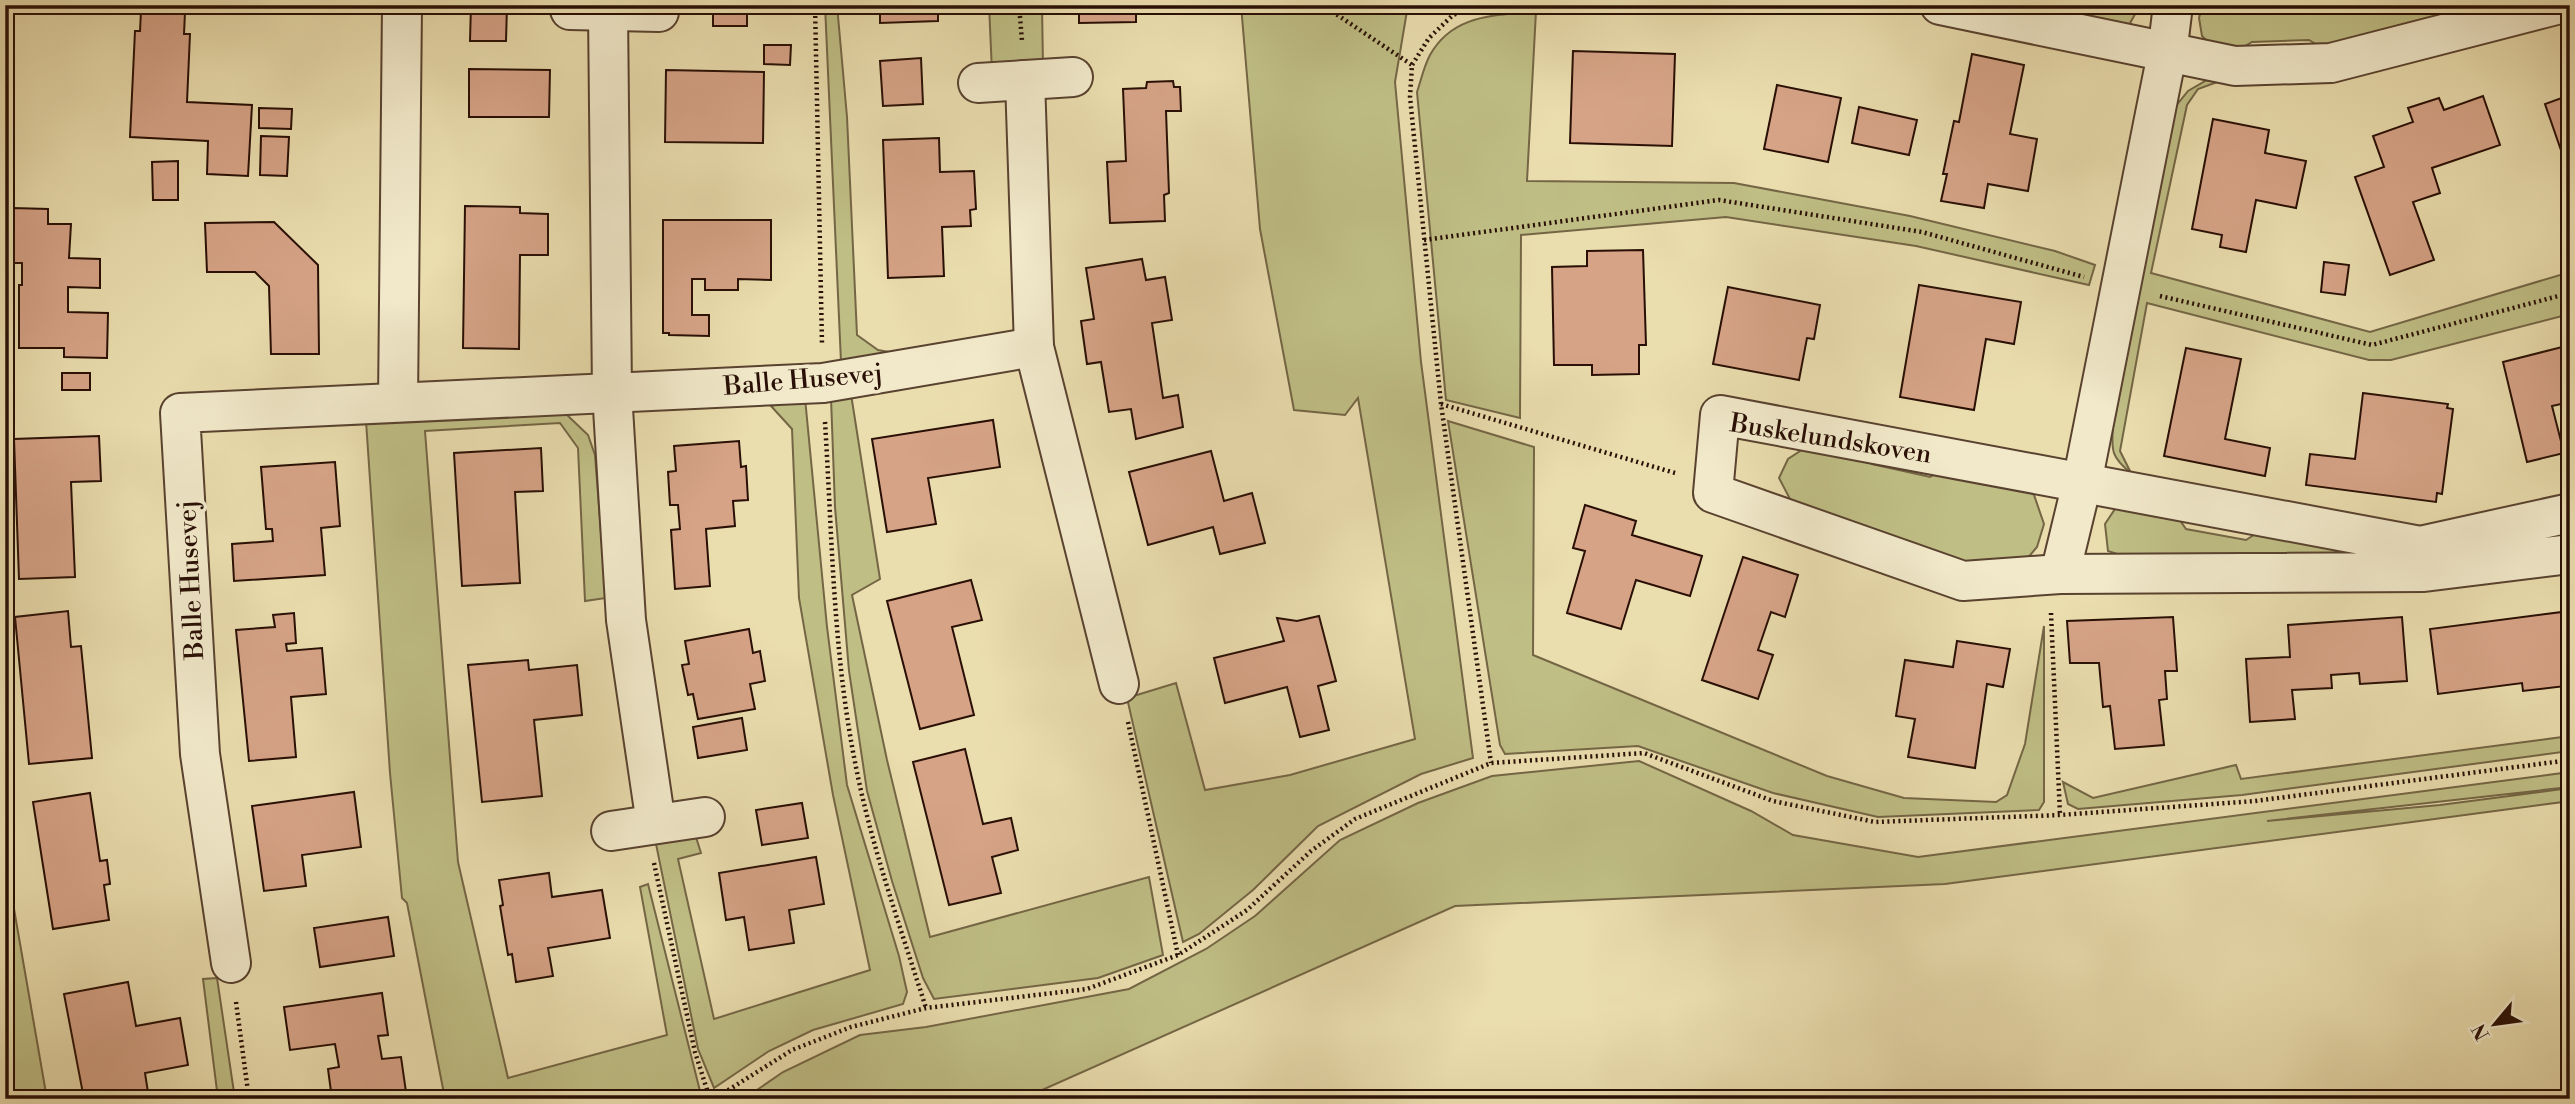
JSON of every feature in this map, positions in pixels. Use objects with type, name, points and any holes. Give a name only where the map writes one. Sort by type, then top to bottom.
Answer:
[{"type":"street","points":[[398,402],[402,5]]},
{"type":"street","points":[[1940,5],[2235,66],[2331,63],[2556,5]]},
{"type":"street","points":[[2060,574],[2082,482],[2167,54],[2172,5]]},
{"type":"street","points":[[570,9],[659,12]]},
{"type":"street","points":[[608,11],[612,392],[626,620],[656,824]]},
{"type":"street","points":[[978,83],[1073,77]]},
{"type":"street","points":[[1025,80],[1034,347],[1119,684]]},
{"type":"street","name":"Balle Husevej","points":[[231,963],[200,754],[180,414],[823,383],[1034,347]]},
{"type":"street","name":"Buskelundskoven","points":[[1713,493],[1720,415],[2420,546],[2570,513]]},
{"type":"street","points":[[1713,493],[1963,581],[2060,574],[2424,572],[2570,554]]},
{"type":"street","points":[[611,831],[705,817]]},
{"type":"path","points":[[815,5],[823,383],[841,667],[854,757],[871,831],[926,1009]]},
{"type":"path","points":[[1317,5],[1333,12],[1412,65]]},
{"type":"path","points":[[1482,5],[1453,15],[1429,38],[1412,65],[1410,97],[1441,404],[1491,763]]},
{"type":"path","points":[[1424,240],[1719,200],[1922,232],[2121,287],[2372,345],[2570,293]]},
{"type":"path","points":[[1441,404],[1681,475],[1713,493]]},
{"type":"path","points":[[2060,574],[2051,601],[2060,815]]},
{"type":"path","points":[[1119,684],[1178,955]]},
{"type":"path","points":[[656,824],[650,845],[695,1052],[712,1099],[792,1050],[851,1027],[926,1009],[1087,989],[1178,955],[1247,909],[1311,851],[1356,819],[1491,763],[1644,753],[1773,801],[1875,822],[2060,815],[2255,801],[2570,760]]},
{"type":"path","points":[[231,963],[249,1099]]},
{"type":"shaded area","points":[[825,5],[837,5],[847,117],[857,335],[878,350],[900,354],[841,362]]},
{"type":"shaded area","points":[[989,5],[1042,5],[1043,67],[992,72]]},
{"type":"shaded area","points":[[1241,5],[1408,5],[1395,82],[1421,362],[1473,758],[1421,774],[1318,826],[1253,890],[1199,934],[1183,942],[1127,698],[1176,683],[1205,790],[1290,775],[1415,739],[1358,398],[1345,415],[1294,410],[1260,229]]},
{"type":"shaded area","points":[[2036,5],[2138,5],[2139,7],[2129,25]]},
{"type":"shaded area","points":[[2202,5],[2519,5],[2330,53],[2309,40],[2252,42],[2240,49],[2215,48],[2202,36],[2199,18]]},
{"type":"shaded area","points":[[1536,11],[1527,181],[1734,183],[1910,216],[2055,251],[2095,265],[2089,285],[1916,246],[1726,217],[1521,235],[1520,418],[1446,400],[1417,92],[1430,55],[1450,32],[1463,24],[1490,16]]},
{"type":"shaded area","points":[[2207,80],[2220,81],[2198,89],[2187,105],[2151,273],[2370,332],[2570,272],[2570,314],[2391,360],[2369,360],[2147,303],[2120,451],[2131,473],[2114,453],[2113,427],[2176,106],[2188,91]]},
{"type":"shaded area","points":[[851,394],[880,579],[852,595],[887,760],[930,937],[1149,877],[1163,955],[1098,978],[934,999],[923,978],[867,791],[849,671],[835,507],[831,398]]},
{"type":"shaded area","points":[[805,398],[827,627],[847,785],[899,956],[907,992],[903,1004],[813,1030],[769,1051],[714,1088],[698,1049],[656,844],[695,834],[701,853],[678,859],[714,1019],[870,970],[833,795],[799,598],[792,429],[771,406]]},
{"type":"shaded area","points":[[565,413],[588,435],[595,455],[606,598],[585,601],[578,448],[560,423],[425,431],[458,862],[508,1078],[667,1035],[640,887],[648,884],[701,1095],[695,1099],[445,1099],[407,903],[402,898],[390,773],[366,421]]},
{"type":"shaded area","points":[[1448,421],[1534,447],[1533,655],[1827,776],[1904,798],[1996,802],[2007,795],[2025,744],[2044,626],[2044,802],[2039,810],[1878,817],[1773,793],[1638,746],[1505,754],[1500,745]]},
{"type":"shaded area","points":[[1808,446],[1859,451],[1872,464],[1930,477],[1945,468],[2009,478],[2034,495],[2044,524],[2037,547],[2020,567],[1989,570],[1791,501],[1779,478],[1788,459]]},
{"type":"shaded area","points":[[2119,503],[2177,516],[2186,529],[2246,540],[2260,531],[2376,559],[2142,562],[2108,551],[2105,524]]},
{"type":"shaded area","points":[[2570,736],[2570,751],[2242,795],[2078,809],[2068,804],[2063,782],[2093,798],[2236,765],[2241,779]]},
{"type":"shaded area","points":[[1639,761],[1751,811],[1793,835],[1918,857],[2570,772],[2570,787],[2267,821],[2440,805],[2570,788],[2570,801],[1945,884],[1455,906],[1022,1099],[744,1099],[783,1072],[860,1035],[926,1027],[1129,989],[1206,949],[1255,916],[1340,840],[1418,803],[1492,776]]},
{"type":"shaded area","points":[[5,857],[47,1099],[5,1099]]},
{"type":"shaded area","points":[[217,978],[235,1099],[218,1099],[203,979]]},
{"type":"building","points":[[471,5],[507,5],[506,41],[470,41]]},
{"type":"building","points":[[713,5],[747,5],[747,26],[713,26]]},
{"type":"building","points":[[880,5],[938,5],[938,21],[880,23]]},
{"type":"building","points":[[1079,5],[1136,5],[1136,22],[1079,23]]},
{"type":"building","points":[[141,11],[185,12],[184,34],[190,34],[187,102],[252,105],[248,176],[207,174],[208,141],[130,137],[135,31],[140,31]]},
{"type":"building","points":[[764,45],[791,45],[790,65],[764,64]]},
{"type":"building","points":[[1573,51],[1675,54],[1672,146],[1570,143]]},
{"type":"building","points":[[1972,54],[2024,65],[2010,134],[2037,139],[2028,191],[1988,184],[1984,208],[1941,201],[1947,174],[1943,174],[1954,121],[1959,122]]},
{"type":"building","points":[[921,58],[923,104],[883,106],[880,61]]},
{"type":"building","points":[[469,69],[550,70],[549,117],[469,117]]},
{"type":"building","points":[[666,70],[764,72],[763,143],[665,142]]},
{"type":"building","points":[[1173,81],[1174,87],[1180,87],[1181,111],[1166,111],[1169,193],[1164,195],[1165,221],[1110,223],[1107,162],[1126,161],[1123,89],[1146,88],[1147,82]]},
{"type":"building","points":[[1777,85],[1841,98],[1828,162],[1764,149]]},
{"type":"building","points":[[2570,95],[2570,154],[2563,156],[2545,104]]},
{"type":"building","points":[[2483,96],[2500,145],[2432,168],[2440,193],[2413,202],[2434,260],[2390,275],[2355,177],[2384,167],[2373,136],[2413,122],[2408,108],[2439,98],[2444,110]]},
{"type":"building","points":[[1859,107],[1917,120],[1909,155],[1852,143]]},
{"type":"building","points":[[259,108],[292,109],[291,129],[259,128]]},
{"type":"building","points":[[2213,119],[2269,130],[2265,153],[2306,161],[2296,208],[2256,200],[2246,252],[2220,247],[2222,235],[2192,229]]},
{"type":"building","points":[[261,136],[289,137],[287,176],[260,175]]},
{"type":"building","points":[[939,138],[940,172],[974,171],[976,209],[970,210],[971,226],[942,227],[944,276],[888,278],[883,140]]},
{"type":"building","points":[[178,161],[178,200],[153,200],[152,162]]},
{"type":"building","points":[[465,206],[520,207],[520,213],[548,214],[548,255],[520,255],[519,349],[463,348]]},
{"type":"building","points":[[13,208],[48,209],[48,224],[71,224],[69,258],[100,259],[100,288],[68,287],[68,312],[108,313],[107,358],[64,357],[64,348],[19,348],[19,285],[22,285],[22,263],[12,263]]},
{"type":"building","points":[[663,220],[771,220],[771,280],[738,279],[738,290],[705,290],[705,279],[692,279],[692,315],[709,315],[709,336],[663,333]]},
{"type":"building","points":[[274,222],[318,265],[319,354],[271,354],[269,286],[255,272],[207,272],[205,223]]},
{"type":"building","points":[[1643,250],[1646,345],[1639,345],[1639,374],[1592,375],[1592,365],[1554,365],[1552,267],[1587,266],[1587,251]]},
{"type":"building","points":[[1142,259],[1146,280],[1165,277],[1172,320],[1152,323],[1163,398],[1178,395],[1183,427],[1136,439],[1131,409],[1109,412],[1101,362],[1087,364],[1081,321],[1094,319],[1086,268]]},
{"type":"building","points":[[2324,262],[2349,265],[2345,295],[2321,292]]},
{"type":"building","points":[[1919,285],[2021,302],[2014,344],[1986,339],[1974,410],[1900,397]]},
{"type":"building","points":[[1728,287],[1820,305],[1814,339],[1807,338],[1799,380],[1713,364]]},
{"type":"building","points":[[2570,345],[2570,402],[2552,406],[2564,453],[2527,462],[2503,362]]},
{"type":"building","points":[[2186,348],[2241,359],[2225,439],[2270,448],[2265,476],[2164,456]]},
{"type":"building","points":[[62,373],[90,373],[90,390],[62,390]]},
{"type":"building","points":[[2363,393],[2448,404],[2447,408],[2453,409],[2442,494],[2437,493],[2436,502],[2306,485],[2310,454],[2355,459]]},
{"type":"building","points":[[993,420],[1000,467],[928,478],[936,524],[887,532],[872,439]]},
{"type":"building","points":[[99,436],[101,481],[71,482],[75,577],[19,579],[14,439]]},
{"type":"building","points":[[739,441],[741,467],[746,466],[748,500],[733,501],[735,526],[706,529],[710,586],[675,589],[671,530],[680,529],[678,505],[670,505],[668,472],[676,471],[674,446]]},
{"type":"building","points":[[541,448],[543,491],[515,492],[520,583],[462,586],[454,453]]},
{"type":"building","points":[[1211,451],[1224,501],[1252,493],[1265,543],[1220,554],[1213,527],[1148,545],[1129,472]]},
{"type":"building","points":[[335,462],[340,526],[321,528],[325,575],[234,581],[232,544],[273,541],[272,529],[266,529],[261,467]]},
{"type":"building","points":[[1585,505],[1636,521],[1632,535],[1702,556],[1690,596],[1636,580],[1621,629],[1567,613],[1585,551],[1573,548]]},
{"type":"building","points":[[1743,557],[1798,575],[1785,617],[1771,612],[1758,650],[1773,655],[1758,699],[1702,680]]},
{"type":"building","points":[[971,580],[982,620],[952,627],[974,715],[920,729],[887,601]]},
{"type":"building","points":[[68,611],[71,647],[81,646],[92,758],[29,764],[15,617]]},
{"type":"building","points":[[2570,611],[2570,679],[2565,679],[2566,686],[2523,691],[2522,683],[2438,694],[2430,629]]},
{"type":"building","points":[[294,613],[296,643],[286,644],[287,651],[322,648],[326,694],[291,697],[296,757],[249,761],[236,630],[275,627],[273,615]]},
{"type":"building","points":[[1319,616],[1336,681],[1318,686],[1329,730],[1300,737],[1287,687],[1225,703],[1214,658],[1284,641],[1277,618],[1297,621]]},
{"type":"building","points":[[2173,617],[2177,671],[2165,671],[2167,699],[2159,700],[2164,745],[2115,749],[2110,706],[2103,707],[2099,663],[2070,663],[2067,621]]},
{"type":"building","points":[[2402,617],[2407,681],[2360,684],[2359,673],[2331,675],[2332,688],[2292,690],[2295,719],[2250,722],[2246,659],[2290,657],[2288,625]]},
{"type":"building","points":[[749,629],[753,653],[760,651],[765,681],[750,684],[755,709],[698,719],[693,694],[688,695],[682,665],[689,664],[685,641]]},
{"type":"building","points":[[1957,641],[2010,649],[2003,687],[1987,684],[1975,768],[1908,757],[1915,719],[1896,716],[1905,660],[1953,667]]},
{"type":"building","points":[[528,660],[529,670],[577,665],[582,715],[534,720],[542,796],[482,802],[468,665]]},
{"type":"building","points":[[742,718],[747,750],[698,758],[693,727]]},
{"type":"building","points":[[965,749],[983,824],[1011,818],[1018,850],[992,857],[1001,893],[949,905],[913,762]]},
{"type":"building","points":[[354,792],[361,847],[302,855],[306,886],[264,891],[252,806]]},
{"type":"building","points":[[90,793],[100,861],[107,860],[110,884],[104,885],[109,920],[53,929],[33,802]]},
{"type":"building","points":[[802,803],[808,838],[762,845],[756,810]]},
{"type":"building","points":[[816,857],[824,904],[789,910],[794,943],[749,950],[744,917],[726,920],[719,873]]},
{"type":"building","points":[[549,873],[552,897],[602,890],[610,938],[548,948],[553,976],[516,982],[512,954],[508,955],[500,906],[503,905],[499,880]]},
{"type":"building","points":[[388,917],[394,956],[320,967],[314,928]]},
{"type":"building","points":[[128,982],[136,1026],[180,1018],[188,1065],[145,1073],[149,1099],[84,1099],[64,994]]},
{"type":"building","points":[[382,993],[388,1035],[378,1036],[382,1059],[401,1057],[407,1099],[332,1099],[328,1069],[339,1067],[335,1044],[290,1050],[284,1007]]}]
